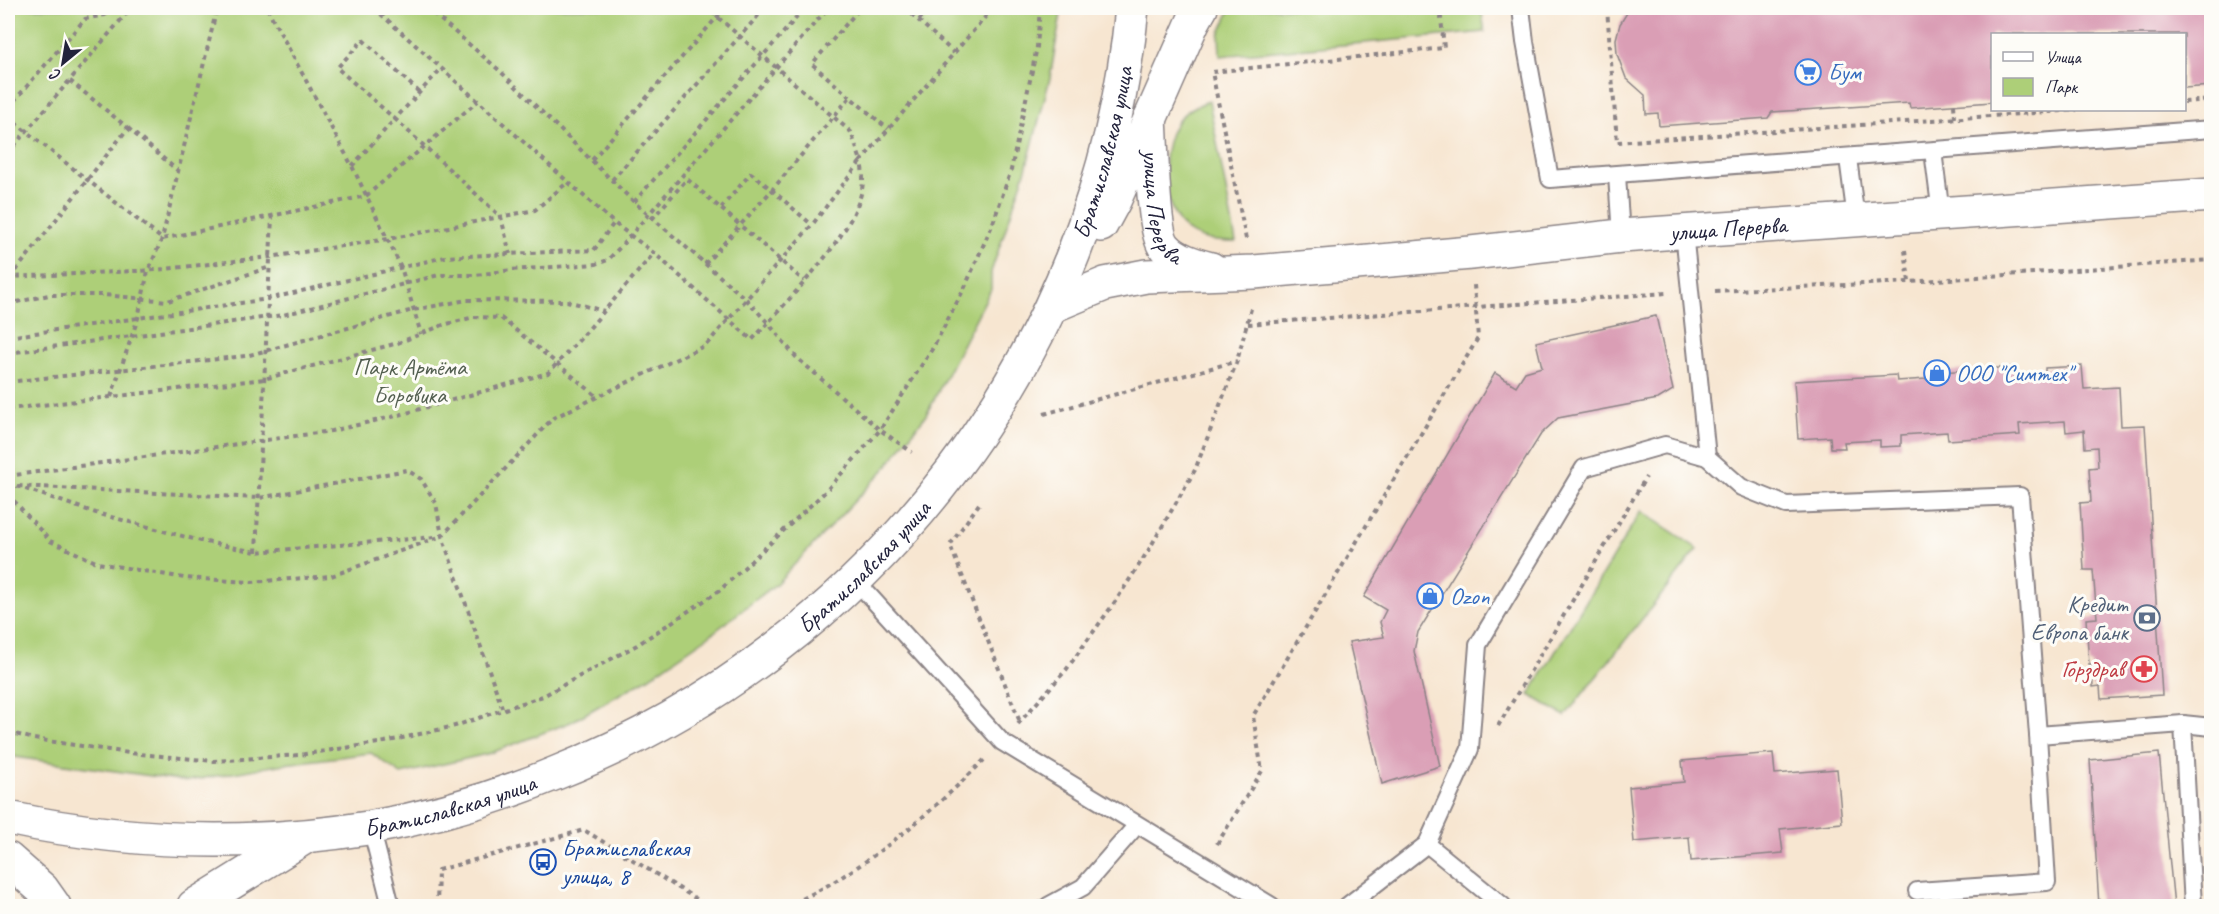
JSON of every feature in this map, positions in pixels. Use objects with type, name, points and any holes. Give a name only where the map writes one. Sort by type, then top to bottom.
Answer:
[{"type":"main road","name":"Братиславская улица","points":[[8,818],[108,835],[207,841],[305,836],[370,827],[445,811],[517,789],[592,759],[663,724],[731,682],[796,634],[888,549],[946,479],[978,436],[1006,391],[1058,291],[1091,206],[1110,142],[1128,48],[1132,8]]},
{"type":"main road","name":"улица Перерва","points":[[1006,391],[1058,304],[1114,201],[1201,8]]},
{"type":"main road","name":"улица Перерва","points":[[1150,119],[1158,229],[1165,247],[1186,262],[1214,270],[1250,272]]},
{"type":"main road","name":"улица Перерва","points":[[1058,304],[1105,284],[1146,276],[1250,272],[1472,254],[1621,236],[2211,195]]},
{"type":"main road","name":"Братиславская улица","points":[[194,906],[305,836]]},
{"type":"main road","points":[[8,859],[42,889],[54,906]]},
{"type":"lane","points":[[1521,8],[1550,179],[2211,129]]},
{"type":"lane","points":[[1933,151],[1941,214]]},
{"type":"lane","points":[[1848,158],[1856,219]]},
{"type":"lane","points":[[1617,175],[1621,236]]},
{"type":"lane","points":[[1684,232],[1707,457]]},
{"type":"lane","points":[[1347,906],[1427,844],[1470,749],[1478,645],[1584,468],[1665,445],[1707,457],[1741,487],[1786,505],[2020,496],[2047,882],[1917,891]]},
{"type":"lane","points":[[856,581],[1002,742],[1272,906]]},
{"type":"lane","points":[[2038,735],[2183,724],[2211,728]]},
{"type":"lane","points":[[2183,724],[2193,906]]},
{"type":"lane","points":[[1048,906],[1083,887],[1137,825]]},
{"type":"lane","points":[[370,827],[391,906]]},
{"type":"lane","points":[[1427,844],[1503,906]]},
{"type":"path","points":[[8,108],[85,19],[105,15],[111,8]]},
{"type":"path","points":[[8,153],[131,8]]},
{"type":"path","points":[[111,397],[138,318],[148,271],[162,240],[217,8]]},
{"type":"path","points":[[267,8],[352,166],[388,239],[401,267],[422,334]]},
{"type":"path","points":[[374,8],[614,223],[654,253],[752,340],[832,249],[860,200],[864,180],[861,160],[850,132],[707,8]]},
{"type":"path","points":[[427,8],[499,70],[650,217],[747,300],[796,357],[880,430],[912,452]]},
{"type":"path","points":[[592,160],[725,8]]},
{"type":"path","points":[[612,180],[765,8]]},
{"type":"path","points":[[634,202],[805,8]]},
{"type":"path","points":[[650,217],[828,8]]},
{"type":"path","points":[[860,8],[812,64],[888,129]]},
{"type":"path","points":[[905,8],[954,53]]},
{"type":"path","points":[[919,20],[930,8]]},
{"type":"path","points":[[8,494],[50,541],[98,563],[184,578],[251,582],[331,576],[442,536],[553,418],[706,345],[812,225],[861,160],[993,8]]},
{"type":"path","points":[[8,732],[34,739],[129,753],[214,761],[299,755],[385,742],[455,726],[543,696],[637,645],[719,591],[826,491],[880,430],[934,346],[965,287],[993,223],[1011,170],[1037,47],[1040,8]]},
{"type":"path","points":[[786,906],[862,865],[955,789],[1002,742],[1066,670],[1148,551],[1195,471],[1237,361],[1253,301],[1243,229],[1212,72],[1444,48],[1440,8]]},
{"type":"path","points":[[1607,8],[1617,142],[2062,111]]},
{"type":"path","points":[[419,92],[363,40],[337,68],[395,118],[501,217],[510,254]]},
{"type":"path","points":[[352,166],[442,68]]},
{"type":"path","points":[[69,81],[178,171]]},
{"type":"path","points":[[705,264],[772,190],[850,97]]},
{"type":"path","points":[[2186,102],[2211,100]]},
{"type":"path","points":[[162,240],[366,196],[478,101]]},
{"type":"path","points":[[1954,105],[1955,118]]},
{"type":"path","points":[[8,117],[162,240]]},
{"type":"path","points":[[8,296],[9,276],[128,128]]},
{"type":"path","points":[[721,208],[751,174],[812,225]]},
{"type":"path","points":[[8,353],[267,317],[440,275],[476,275],[596,264],[608,260],[615,254],[630,235],[687,179],[804,280]]},
{"type":"path","points":[[9,276],[148,271],[270,257],[388,239],[535,210],[568,182]]},
{"type":"path","points":[[256,552],[272,217]]},
{"type":"path","points":[[8,337],[268,299],[445,257],[594,250],[614,223]]},
{"type":"path","points":[[8,476],[331,431],[392,417],[548,373],[654,253]]},
{"type":"path","points":[[1204,866],[1262,771],[1253,716],[1478,338],[1472,254]]},
{"type":"path","points":[[1248,324],[1690,292],[1909,282],[2211,260]]},
{"type":"path","points":[[8,304],[49,296],[104,295],[168,302],[270,267]]},
{"type":"path","points":[[8,382],[246,356],[413,310],[467,300],[567,301],[604,311]]},
{"type":"path","points":[[8,409],[264,379],[398,343],[443,325],[474,317],[501,318],[598,397]]},
{"type":"path","points":[[1044,414],[1237,361]]},
{"type":"path","points":[[1470,749],[1497,727],[1665,445]]},
{"type":"path","points":[[18,486],[259,498],[407,470],[421,479],[436,503],[442,536],[503,710]]},
{"type":"path","points":[[8,483],[96,513],[201,541],[256,552],[442,536]]},
{"type":"path","points":[[979,504],[950,545],[1020,722]]},
{"type":"path","points":[[437,906],[438,870],[584,830],[708,906]]},
{"type":"green space","name":"Парк Артёма Боровика","points":[[8,8],[1062,8],[1050,78],[1026,169],[991,272],[991,289],[926,415],[884,470],[776,584],[709,636],[648,678],[571,722],[491,753],[401,774],[371,753],[284,764],[187,781],[8,756]]},
{"type":"green space","points":[[1231,8],[1481,8],[1485,32],[1220,56],[1219,35]]},
{"type":"green space","points":[[1209,101],[1236,242],[1205,239],[1188,231],[1178,221],[1171,208],[1167,192],[1165,159],[1173,128],[1187,112]]},
{"type":"green space","points":[[1641,511],[1698,549],[1565,716],[1529,695]]},
{"type":"building","name":"Бум","points":[[1630,8],[2212,8],[2212,86],[2186,88],[2186,33],[1991,33],[1991,102],[1910,108],[1909,103],[1772,112],[1768,118],[1659,126],[1658,113],[1646,114],[1645,95],[1626,78],[1617,54],[1616,39],[1620,24]]},
{"type":"building","points":[[1656,316],[1673,390],[1658,399],[1558,418],[1541,434],[1418,632],[1414,651],[1440,766],[1382,784],[1349,642],[1384,637],[1380,622],[1386,610],[1364,597],[1495,373],[1516,386],[1525,372],[1542,367],[1536,342]]},
{"type":"building","points":[[2082,366],[2084,389],[2119,387],[2121,426],[2145,425],[2162,695],[2101,699],[2100,686],[2093,687],[2086,619],[2097,618],[2093,570],[2084,570],[2080,503],[2091,502],[2089,468],[2098,467],[2097,447],[2085,448],[2084,430],[2066,432],[2065,421],[2019,424],[2020,435],[1948,440],[1947,432],[1901,435],[1901,446],[1880,447],[1880,440],[1844,442],[1845,448],[1831,448],[1830,437],[1798,439],[1794,381],[1896,375],[1897,381],[1926,379],[1926,373],[2013,367],[2014,377],[2045,375],[2045,368]]},
{"type":"building","points":[[1773,753],[1775,774],[1837,769],[1842,823],[1780,829],[1783,853],[1691,861],[1689,837],[1634,842],[1629,787],[1684,782],[1682,761]]},
{"type":"building","points":[[2159,753],[2174,906],[2099,906],[2090,760]]},
{"type":"place","name":"Бум","points":[[1808,72]]},
{"type":"place","name":"ООО \"Симтех\"","points":[[1937,373]]},
{"type":"place","name":"Ozon","points":[[1430,596]]},
{"type":"place","name":"Кредит Европа банк","points":[[2147,618]]},
{"type":"place","name":"Горздрав","points":[[2144,669]]},
{"type":"place","name":"Братиславская улица, 8","points":[[543,862]]}]
